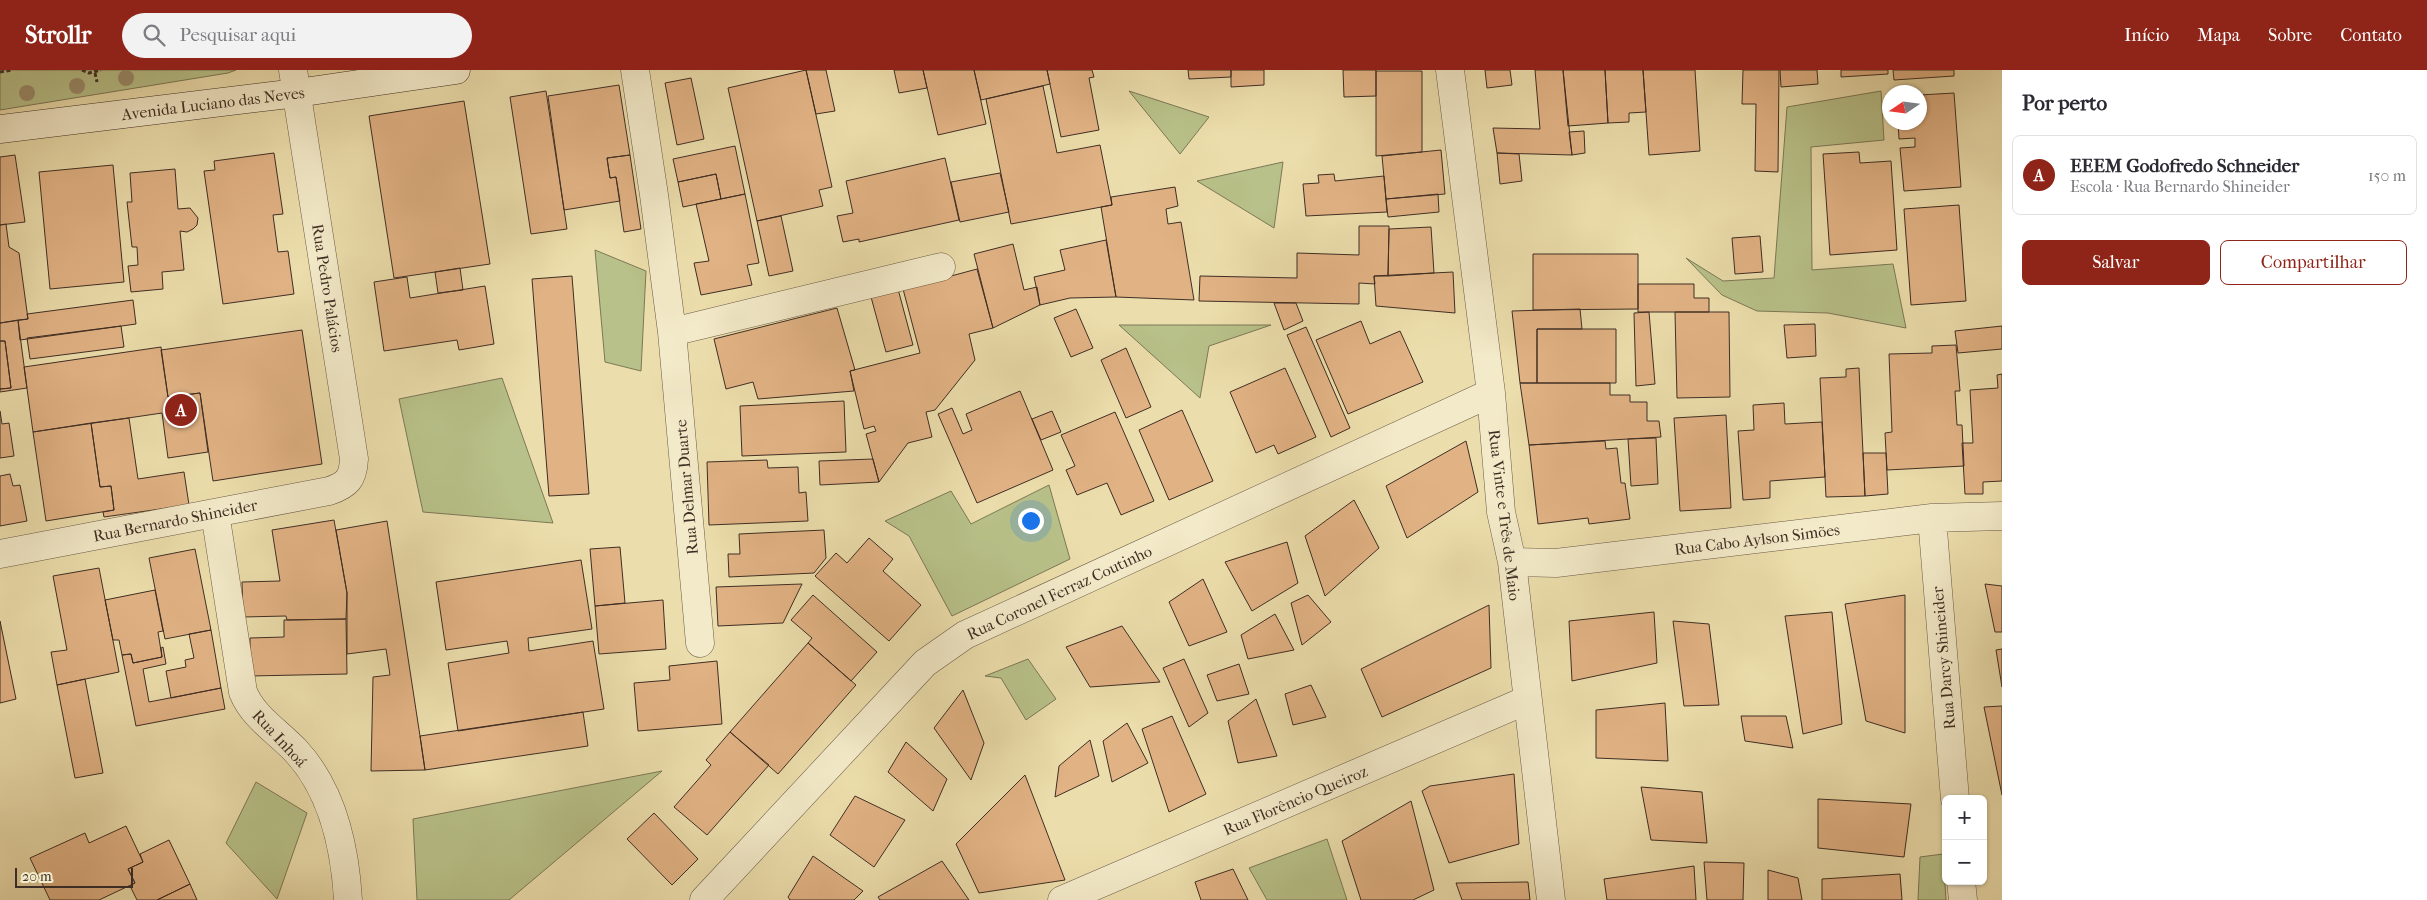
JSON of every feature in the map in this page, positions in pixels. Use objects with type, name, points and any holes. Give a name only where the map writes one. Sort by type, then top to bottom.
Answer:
[{"type":"street","name":"Avenida Luciano das Neves","points":[[0,129],[295,82],[456,70]]},
{"type":"street","name":"Rua Delmar Duarte","points":[[635,70],[672,332],[700,643]]},
{"type":"street","name":"Rua Vinte e Três de Maio","points":[[1450,70],[1490,393],[1501,512],[1512,562],[1551,900]]},
{"type":"street","name":"Rua Pedro Palácios","points":[[295,82],[354,459],[354,472],[348,482]]},
{"type":"street","points":[[672,332],[941,268]]},
{"type":"street","name":"Rua Coronel Ferraz Coutinho","points":[[704,900],[925,663],[965,635],[1490,393]]},
{"type":"street","name":"Rua Bernardo Shineider","points":[[0,554],[329,491],[348,482]]},
{"type":"street","name":"Rua Inhoá","points":[[215,513],[243,692],[255,713],[300,756],[326,799],[335,823],[344,860],[348,900]]},
{"type":"street","name":"Rua Cabo Aylson Simões","points":[[1512,562],[1556,563],[1932,518],[2002,516]]},
{"type":"street","name":"Rua Darcy Shineider","points":[[1932,518],[1954,795]]},
{"type":"street","name":"Rua Florêncio Queiroz","points":[[1062,900],[1528,700]]},
{"type":"street","points":[[1961,885],[1963,900]]},
{"type":"path","points":[[0,72],[12,70]]},
{"type":"path","points":[[82,70],[89,74],[101,70]]},
{"type":"green space","points":[[0,70],[236,70],[228,73],[0,110]]},
{"type":"green space","points":[[1129,91],[1209,117],[1180,154]]},
{"type":"green space","points":[[1881,91],[1884,140],[1811,147],[1812,270],[1893,264],[1906,328],[1828,313],[1757,311],[1722,295],[1686,258],[1723,281],[1774,278],[1787,107]]},
{"type":"green space","points":[[1283,162],[1274,228],[1197,181]]},
{"type":"green space","points":[[595,250],[646,271],[641,371],[605,362]]},
{"type":"green space","points":[[1119,325],[1271,325],[1209,346],[1200,398]]},
{"type":"green space","points":[[502,378],[553,523],[423,512],[399,399]]},
{"type":"green space","points":[[1049,485],[1070,559],[952,616],[909,536],[885,521],[951,491],[971,524]]},
{"type":"green space","points":[[1028,659],[1056,699],[1026,720],[1001,678],[985,676]]},
{"type":"green space","points":[[662,771],[509,900],[417,900],[413,819]]},
{"type":"green space","points":[[256,782],[307,813],[277,899],[226,843]]},
{"type":"green space","points":[[1327,839],[1347,900],[1267,900],[1249,868]]},
{"type":"green space","points":[[1942,854],[1942,885],[1945,885],[1946,900],[1918,900],[1920,857]]},
{"type":"building","points":[[806,70],[832,187],[819,190],[823,206],[757,221],[728,88]]},
{"type":"building","points":[[806,70],[826,70],[835,111],[816,114]]},
{"type":"building","points":[[894,70],[923,70],[927,88],[899,93]]},
{"type":"building","points":[[923,70],[974,70],[986,124],[938,135]]},
{"type":"building","points":[[974,70],[1047,70],[1050,84],[981,100]]},
{"type":"building","points":[[1047,70],[1092,70],[1094,77],[1089,78],[1099,130],[1061,137]]},
{"type":"building","points":[[1188,70],[1231,70],[1231,77],[1189,79]]},
{"type":"building","points":[[1231,70],[1264,70],[1264,85],[1231,87]]},
{"type":"building","points":[[1343,70],[1376,70],[1376,96],[1344,97]]},
{"type":"building","points":[[1485,70],[1510,70],[1512,85],[1487,88]]},
{"type":"building","points":[[1535,70],[1563,70],[1572,155],[1497,153],[1493,128],[1540,129]]},
{"type":"building","points":[[1563,70],[1605,70],[1608,123],[1568,126]]},
{"type":"building","points":[[1605,70],[1643,70],[1646,112],[1629,113],[1629,122],[1608,123]]},
{"type":"building","points":[[1643,70],[1695,70],[1700,151],[1649,155]]},
{"type":"building","points":[[1743,70],[1779,70],[1778,172],[1755,171],[1756,104],[1742,104]]},
{"type":"building","points":[[1780,70],[1817,70],[1818,84],[1781,87]]},
{"type":"building","points":[[1841,70],[1888,70],[1888,74],[1841,77]]},
{"type":"building","points":[[1893,70],[1954,70],[1954,76],[1894,80]]},
{"type":"building","points":[[1376,71],[1422,71],[1422,152],[1376,156]]},
{"type":"building","points":[[691,78],[704,139],[677,145],[665,83]]},
{"type":"building","points":[[619,85],[630,155],[607,158],[610,178],[616,177],[620,201],[564,210],[548,96]]},
{"type":"building","points":[[1043,86],[1057,153],[1100,145],[1112,205],[1011,224],[986,99]]},
{"type":"building","points":[[546,91],[567,229],[531,234],[510,97]]},
{"type":"building","points":[[1954,93],[1961,187],[1904,191],[1900,148],[1915,147],[1915,138],[1899,139],[1898,130],[1927,130],[1927,95]]},
{"type":"building","points":[[464,101],[490,264],[394,278],[369,116]]},
{"type":"building","points":[[1584,131],[1585,153],[1572,155],[1569,132]]},
{"type":"building","points":[[735,146],[745,194],[721,199],[716,174],[678,182],[673,159]]},
{"type":"building","points":[[1441,150],[1445,194],[1386,199],[1382,156]]},
{"type":"building","points":[[1859,152],[1860,163],[1891,161],[1897,250],[1830,255],[1823,154]]},
{"type":"building","points":[[274,153],[283,214],[273,215],[278,252],[288,251],[294,294],[223,304],[204,171],[215,170],[214,161]]},
{"type":"building","points":[[1497,153],[1519,154],[1522,181],[1500,184]]},
{"type":"building","points":[[15,155],[25,222],[0,225],[0,157]]},
{"type":"building","points":[[630,155],[641,229],[624,232],[616,177],[610,178],[607,158]]},
{"type":"building","points":[[945,158],[959,220],[859,242],[859,239],[843,242],[837,216],[853,213],[846,181]]},
{"type":"building","points":[[113,165],[124,282],[50,289],[39,172]]},
{"type":"building","points":[[175,169],[178,209],[190,208],[198,218],[197,225],[193,229],[187,232],[180,231],[184,270],[162,272],[163,289],[131,292],[128,266],[138,265],[137,247],[132,247],[127,202],[132,202],[130,173]]},
{"type":"building","points":[[1000,173],[1009,212],[960,222],[951,182]]},
{"type":"building","points":[[716,174],[721,199],[683,207],[678,182]]},
{"type":"building","points":[[1334,174],[1335,181],[1384,176],[1387,212],[1306,216],[1303,184],[1319,183],[1318,175]]},
{"type":"building","points":[[1175,187],[1178,206],[1166,209],[1168,224],[1181,222],[1194,300],[1116,297],[1101,207],[1112,205],[1111,197]]},
{"type":"building","points":[[745,194],[759,263],[747,265],[752,285],[701,295],[694,263],[709,261],[696,204]]},
{"type":"building","points":[[1438,194],[1439,212],[1388,217],[1386,199]]},
{"type":"building","points":[[1959,205],[1966,301],[1911,305],[1904,209]]},
{"type":"building","points":[[781,216],[793,271],[769,276],[757,221]]},
{"type":"building","points":[[6,224],[9,247],[19,253],[28,319],[0,323],[0,225]]},
{"type":"building","points":[[1359,226],[1389,226],[1389,229],[1388,276],[1374,276],[1375,284],[1359,283],[1359,304],[1199,301],[1200,276],[1297,278],[1297,253],[1359,255]]},
{"type":"building","points":[[1431,227],[1434,273],[1388,276],[1389,229]]},
{"type":"building","points":[[1760,236],[1763,272],[1735,274],[1732,238]]},
{"type":"building","points":[[1106,240],[1116,297],[1070,298],[1040,305],[1034,277],[1065,270],[1060,250]]},
{"type":"building","points":[[1013,244],[1024,290],[1037,287],[1040,305],[993,328],[974,254]]},
{"type":"building","points":[[1533,254],[1638,254],[1638,309],[1533,310]]},
{"type":"building","points":[[460,268],[463,290],[438,293],[435,272]]},
{"type":"building","points":[[977,269],[993,328],[969,334],[975,360],[935,410],[926,412],[932,437],[908,443],[879,482],[866,434],[876,431],[874,426],[864,429],[850,371],[920,353],[903,289]]},
{"type":"building","points":[[1453,272],[1455,313],[1376,306],[1374,276]]},
{"type":"building","points":[[572,276],[589,494],[549,496],[532,279]]},
{"type":"building","points":[[407,277],[410,298],[485,286],[494,344],[459,350],[457,340],[384,351],[374,282]]},
{"type":"building","points":[[1638,284],[1694,284],[1694,298],[1709,298],[1709,312],[1638,312]]},
{"type":"building","points":[[898,289],[913,345],[886,352],[871,297]]},
{"type":"building","points":[[133,300],[136,324],[20,340],[18,320],[28,319],[27,314]]},
{"type":"building","points":[[1274,303],[1296,303],[1303,321],[1284,330]]},
{"type":"building","points":[[837,308],[855,370],[850,371],[854,391],[758,399],[753,382],[726,389],[714,339]]},
{"type":"building","points":[[1076,309],[1093,348],[1071,357],[1054,318]]},
{"type":"building","points":[[1580,309],[1582,329],[1537,329],[1537,383],[1520,383],[1512,311]]},
{"type":"building","points":[[1649,312],[1655,384],[1636,386],[1634,313]]},
{"type":"building","points":[[1675,312],[1729,312],[1730,397],[1677,398]]},
{"type":"building","points":[[18,320],[27,388],[0,392],[0,389],[11,388],[5,341],[0,341],[0,323]]},
{"type":"building","points":[[1361,321],[1370,344],[1400,331],[1423,382],[1348,414],[1316,340]]},
{"type":"building","points":[[1815,324],[1816,356],[1787,358],[1784,325]]},
{"type":"building","points":[[121,326],[124,347],[30,359],[27,338]]},
{"type":"building","points":[[2002,326],[2002,349],[1958,353],[1955,331]]},
{"type":"building","points":[[1306,327],[1350,428],[1331,437],[1287,335]]},
{"type":"building","points":[[1537,329],[1616,329],[1616,383],[1537,383]]},
{"type":"building","points":[[302,330],[322,464],[213,481],[200,393],[168,397],[161,350]]},
{"type":"building","points":[[0,341],[5,341],[11,388],[0,389]]},
{"type":"building","points":[[1956,345],[1960,391],[1955,391],[1957,425],[1962,425],[1964,466],[1887,470],[1885,433],[1892,432],[1889,354],[1932,353],[1932,346]]},
{"type":"building","points":[[161,347],[168,397],[200,393],[208,452],[168,458],[162,413],[33,432],[24,367]]},
{"type":"building","points":[[1126,348],[1151,407],[1126,418],[1101,360]]},
{"type":"building","points":[[1285,368],[1316,437],[1278,454],[1274,445],[1256,453],[1230,392]]},
{"type":"building","points":[[1859,368],[1865,496],[1826,497],[1820,378],[1846,377],[1846,369]]},
{"type":"building","points":[[2002,374],[2002,481],[1983,482],[1983,494],[1965,494],[1962,443],[1973,443],[1970,390],[1998,388],[1997,375]]},
{"type":"building","points":[[1520,383],[1610,383],[1610,395],[1630,395],[1630,402],[1647,402],[1647,421],[1659,421],[1661,437],[1529,445]]},
{"type":"building","points":[[1020,391],[1053,470],[977,503],[938,414],[952,408],[963,434],[972,430],[966,414]]},
{"type":"building","points":[[844,401],[846,452],[742,456],[740,406]]},
{"type":"building","points":[[1784,403],[1785,424],[1822,422],[1825,477],[1770,481],[1770,498],[1743,500],[1738,431],[1754,430],[1753,405]]},
{"type":"building","points":[[1182,410],[1213,481],[1169,500],[1139,430]]},
{"type":"building","points":[[0,411],[2,424],[9,423],[14,456],[0,458]]},
{"type":"building","points":[[1052,411],[1061,432],[1041,440],[1032,419]]},
{"type":"building","points":[[1115,412],[1154,501],[1121,515],[1107,483],[1077,495],[1066,470],[1075,466],[1061,435]]},
{"type":"building","points":[[1726,415],[1731,508],[1680,511],[1674,418]]},
{"type":"building","points":[[129,418],[138,479],[184,472],[189,505],[104,517],[103,512],[114,510],[111,486],[100,487],[91,423]]},
{"type":"building","points":[[91,423],[100,487],[111,486],[114,510],[46,521],[33,432]]},
{"type":"building","points":[[1656,438],[1658,484],[1631,486],[1628,439]]},
{"type":"building","points":[[1466,441],[1478,492],[1407,538],[1386,486]]},
{"type":"building","points":[[1605,441],[1606,449],[1617,448],[1621,483],[1625,483],[1630,519],[1589,524],[1588,518],[1538,524],[1529,445]]},
{"type":"building","points":[[1863,453],[1886,453],[1888,494],[1865,496]]},
{"type":"building","points":[[873,459],[879,482],[820,485],[819,461]]},
{"type":"building","points":[[767,460],[768,468],[798,467],[799,493],[806,492],[808,521],[709,525],[707,462]]},
{"type":"building","points":[[10,474],[13,486],[20,485],[27,521],[0,526],[0,476]]},
{"type":"building","points":[[1354,500],[1379,548],[1325,596],[1305,536]]},
{"type":"building","points":[[334,520],[347,593],[346,619],[287,620],[286,616],[243,617],[242,582],[280,581],[272,530]]},
{"type":"building","points":[[387,521],[425,770],[371,771],[373,677],[390,675],[386,649],[347,654],[347,593],[336,530]]},
{"type":"building","points":[[824,530],[826,558],[814,573],[729,577],[728,554],[740,554],[739,534]]},
{"type":"building","points":[[869,538],[893,559],[883,571],[921,605],[889,641],[815,576],[836,553],[847,563]]},
{"type":"building","points":[[1287,542],[1298,583],[1252,611],[1225,562]]},
{"type":"building","points":[[620,547],[625,603],[595,606],[590,549]]},
{"type":"building","points":[[195,549],[211,630],[165,639],[149,558]]},
{"type":"building","points":[[581,560],[592,629],[528,638],[529,651],[593,641],[604,709],[458,731],[448,663],[509,653],[507,641],[446,650],[436,582]]},
{"type":"building","points":[[99,568],[119,672],[57,685],[51,652],[67,650],[53,576]]},
{"type":"building","points":[[1203,579],[1227,632],[1189,646],[1169,602]]},
{"type":"building","points":[[802,584],[783,623],[718,626],[716,587]]},
{"type":"building","points":[[1985,584],[2002,586],[2002,632],[1995,632]]},
{"type":"building","points":[[155,590],[163,631],[158,632],[162,657],[133,663],[131,654],[122,655],[119,640],[113,640],[105,600]]},
{"type":"building","points":[[813,595],[877,652],[851,681],[808,643],[812,638],[791,620]]},
{"type":"building","points":[[1308,595],[1331,622],[1302,645],[1291,603]]},
{"type":"building","points":[[1905,595],[1905,733],[1866,721],[1845,604]]},
{"type":"building","points":[[663,600],[666,649],[599,654],[595,606]]},
{"type":"building","points":[[1489,605],[1491,668],[1382,717],[1361,669]]},
{"type":"building","points":[[1654,612],[1657,663],[1572,681],[1569,621]]},
{"type":"building","points":[[1832,612],[1842,724],[1803,734],[1785,616]]},
{"type":"building","points":[[1275,614],[1294,650],[1248,659],[1241,635]]},
{"type":"building","points":[[346,619],[347,674],[250,676],[250,638],[284,637],[284,620]]},
{"type":"building","points":[[0,621],[16,699],[0,703]]},
{"type":"building","points":[[1673,621],[1709,624],[1719,705],[1684,706]]},
{"type":"building","points":[[1122,626],[1160,682],[1090,687],[1066,647]]},
{"type":"building","points":[[211,630],[221,688],[171,698],[166,671],[186,667],[185,660],[194,658],[189,634]]},
{"type":"building","points":[[808,643],[856,685],[778,774],[730,732]]},
{"type":"building","points":[[163,647],[166,664],[143,669],[149,702],[221,688],[225,709],[136,726],[122,655],[131,654],[133,663],[162,657],[161,648]]},
{"type":"building","points":[[2002,649],[2002,687],[1996,650]]},
{"type":"building","points":[[1184,659],[1208,713],[1189,727],[1163,668]]},
{"type":"building","points":[[717,661],[722,724],[638,731],[634,683],[670,680],[669,666]]},
{"type":"building","points":[[1239,664],[1249,694],[1217,701],[1207,675]]},
{"type":"building","points":[[85,679],[103,773],[75,778],[57,685]]},
{"type":"building","points":[[1311,685],[1326,717],[1293,725],[1285,694]]},
{"type":"building","points":[[963,690],[984,743],[971,780],[934,728]]},
{"type":"building","points":[[1256,699],[1277,756],[1238,763],[1228,721]]},
{"type":"building","points":[[1665,703],[1668,761],[1596,758],[1596,710]]},
{"type":"building","points":[[2002,706],[2002,795],[1984,707]]},
{"type":"building","points":[[583,712],[588,746],[425,770],[420,736]]},
{"type":"building","points":[[1172,716],[1206,794],[1169,812],[1142,729]]},
{"type":"building","points":[[1741,716],[1786,716],[1793,748],[1745,741]]},
{"type":"building","points":[[1127,723],[1148,763],[1112,782],[1103,741]]},
{"type":"building","points":[[730,732],[769,765],[707,835],[674,807],[711,765],[706,760]]},
{"type":"building","points":[[1090,740],[1099,776],[1055,797],[1059,766]]},
{"type":"building","points":[[906,742],[947,779],[933,811],[888,772]]},
{"type":"building","points":[[1514,774],[1519,844],[1449,863],[1422,791],[1430,786]]},
{"type":"building","points":[[1025,775],[1065,880],[979,893],[956,844]]},
{"type":"building","points":[[1641,787],[1702,792],[1707,843],[1651,840]]},
{"type":"building","points":[[855,796],[905,820],[874,867],[830,835]]},
{"type":"building","points":[[1818,799],[1911,804],[1904,857],[1818,848]]},
{"type":"building","points":[[1411,801],[1434,890],[1413,900],[1361,900],[1342,841]]},
{"type":"building","points":[[654,813],[698,859],[672,885],[627,839]]},
{"type":"building","points":[[126,826],[143,862],[128,869],[135,883],[99,900],[50,900],[30,858],[85,833],[89,843]]},
{"type":"building","points":[[169,840],[190,884],[157,900],[137,900],[130,886],[135,883],[128,869],[143,862],[140,854]]},
{"type":"building","points":[[813,856],[863,891],[854,900],[790,900],[788,897]]},
{"type":"building","points":[[942,861],[969,900],[880,900],[878,897]]},
{"type":"building","points":[[1704,862],[1744,863],[1743,900],[1707,900]]},
{"type":"building","points":[[1694,866],[1696,900],[1607,900],[1604,879]]},
{"type":"building","points":[[1233,869],[1248,900],[1201,900],[1195,882]]},
{"type":"building","points":[[1768,870],[1798,878],[1802,900],[1768,900]]},
{"type":"building","points":[[1900,874],[1902,900],[1822,900],[1822,879]]},
{"type":"building","points":[[1528,882],[1530,900],[1462,900],[1456,883]]},
{"type":"building","points":[[190,884],[197,900],[157,900]]},
{"type":"place","name":"EEEM Godofredo Schneider","points":[[181,410]]}]
